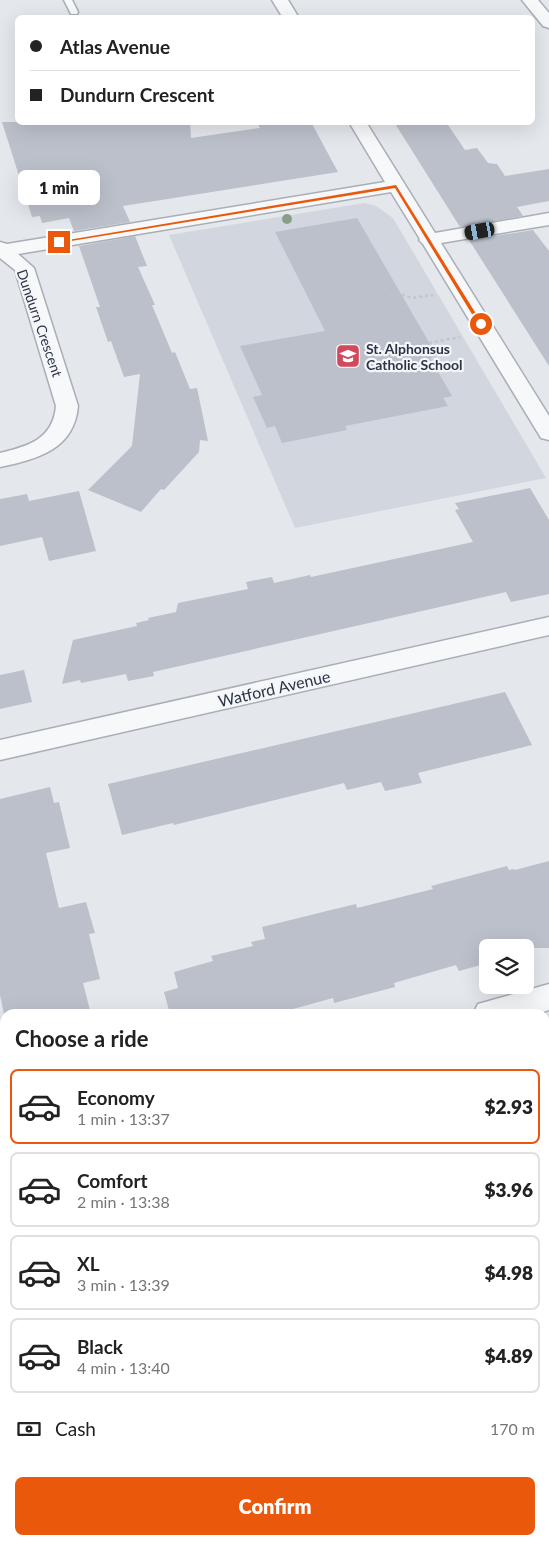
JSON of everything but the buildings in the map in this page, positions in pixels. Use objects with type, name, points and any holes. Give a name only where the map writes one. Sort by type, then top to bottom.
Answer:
[{"type":"street","points":[[280,0],[289,15]]},
{"type":"street","points":[[530,0],[549,23]]},
{"type":"street","points":[[358,125],[428,240],[548,429]]},
{"type":"street","name":"Dundurn Crescent","points":[[1,250],[396,186]]},
{"type":"street","points":[[428,240],[549,219]]},
{"type":"street","name":"Dundurn Crescent","points":[[0,460],[24,455],[54,439],[61,430],[68,414],[24,268],[1,250]]},
{"type":"street","name":"Watford Avenue","points":[[0,750],[549,626]]},
{"type":"street","points":[[506,1009],[549,997]]},
{"type":"lane","points":[[68,0],[74,12]]},
{"type":"path","points":[[390,296],[400,294],[412,298],[434,294]]},
{"type":"path","points":[[429,343],[467,335]]},
{"type":"shaded area","name":"St. Alphonsus Catholic School","points":[[365,203],[376,206],[393,218],[546,478],[295,528],[169,235]]},
{"type":"place","name":"St. Alphonsus Catholic School","points":[[348,356]]},
{"type":"route","points":[[59,242],[396,186],[481,324]]}]
